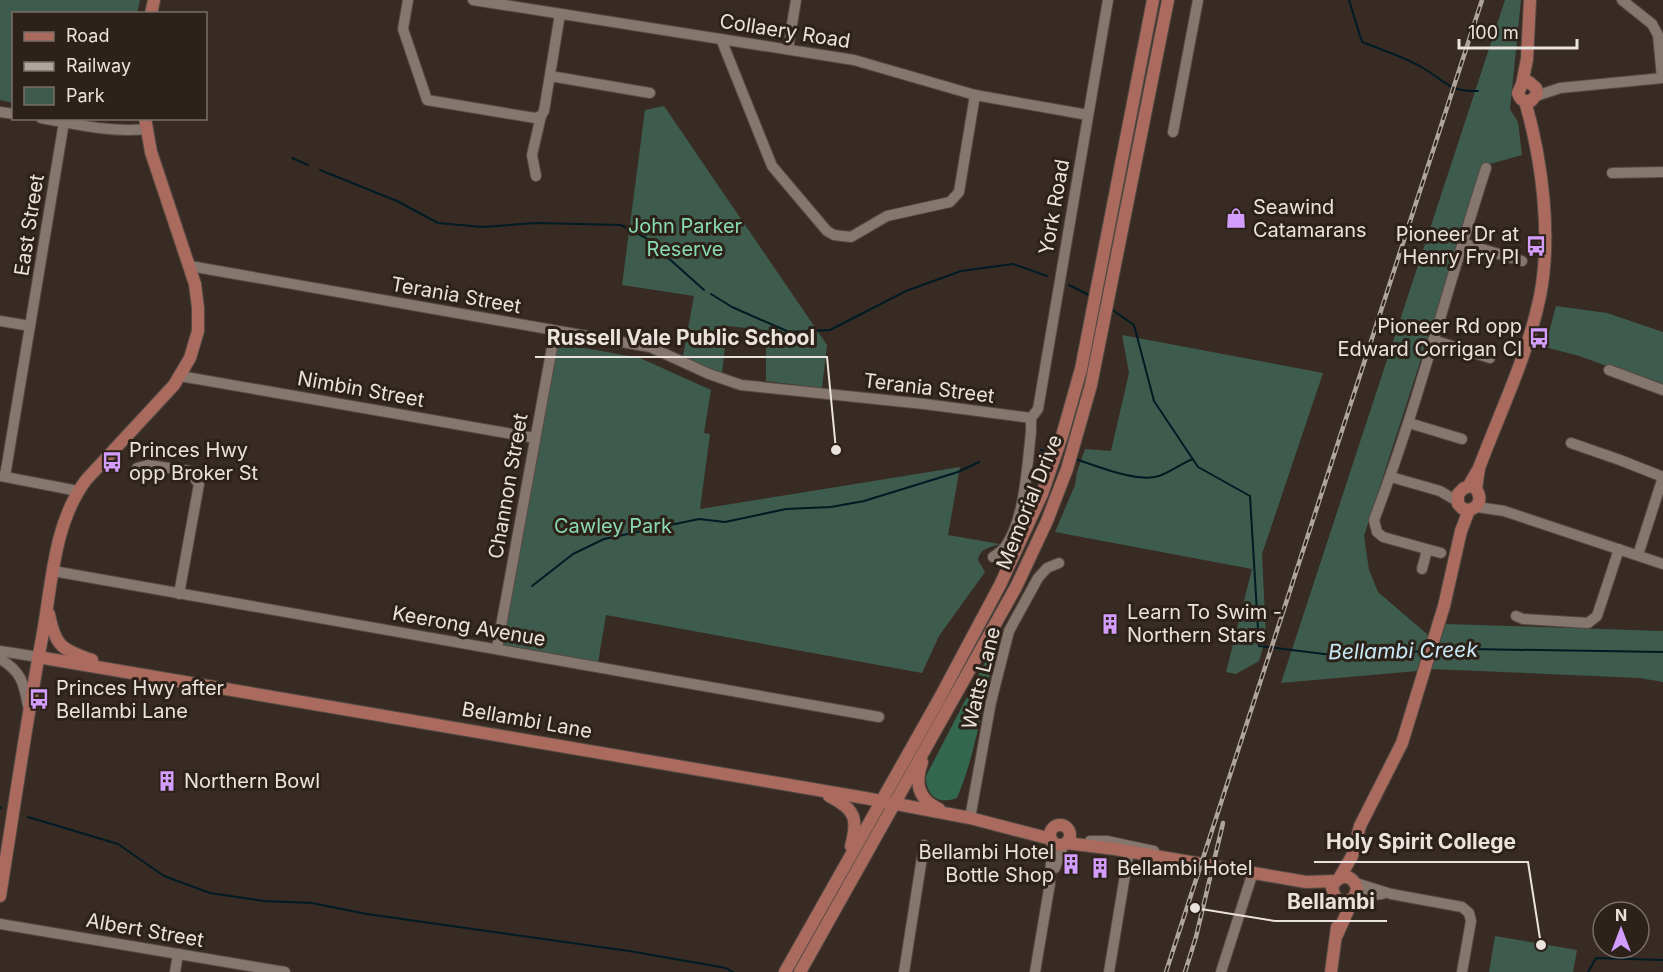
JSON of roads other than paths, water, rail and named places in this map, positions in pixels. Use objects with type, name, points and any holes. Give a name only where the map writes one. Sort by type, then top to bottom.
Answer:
[{"type":"main road","name":"Memorial Drive","points":[[785,972],[938,701],[1000,585],[1053,465],[1081,369],[1153,0]]},
{"type":"main road","name":"Memorial Drive","points":[[800,972],[1016,587],[1047,520],[1067,469],[1091,385],[1168,0]]},
{"type":"main road","points":[[1331,972],[1337,935],[1335,897],[1332,888],[1352,856],[1360,826],[1402,744],[1438,625],[1468,499],[1530,333],[1543,278],[1545,218],[1532,125],[1527,59],[1530,0]]},
{"type":"main road","points":[[0,896],[29,712],[63,525],[78,491],[108,454],[169,391],[180,376],[193,350],[199,320],[190,267],[151,152],[145,124]]},
{"type":"main road","points":[[47,607],[52,632],[62,647],[88,658],[141,674]]},
{"type":"main road","name":"Bellambi Lane","points":[[39,657],[880,801],[1008,827],[1035,829],[1057,839]]},
{"type":"main road","points":[[932,735],[921,766],[918,785],[923,798],[952,815]]},
{"type":"main road","points":[[818,790],[842,803],[853,814],[854,837],[845,864]]},
{"type":"main road","points":[[1115,849],[1090,841],[1062,826],[1057,839],[1306,882],[1348,877],[1355,882]]},
{"type":"main road","points":[[1337,935],[1357,890],[1352,856]]},
{"type":"main road","points":[[1306,882],[1346,902],[1353,898]]},
{"type":"street","points":[[408,0],[403,29],[427,100],[535,118],[541,116]]},
{"type":"street","name":"Collaery Road","points":[[473,0],[854,60],[975,95],[1088,115]]},
{"type":"street","points":[[788,49],[796,0]]},
{"type":"street","name":"York Road","points":[[993,557],[1008,544],[1016,526],[1032,432],[1031,418],[1038,410],[1108,0]]},
{"type":"street","points":[[1173,132],[1198,0]]},
{"type":"street","points":[[1530,91],[1663,78],[1659,35],[1652,24],[1622,0]]},
{"type":"street","points":[[536,176],[532,155],[544,111],[560,14]]},
{"type":"street","points":[[721,39],[772,166],[827,231],[834,235],[851,237],[887,216],[954,199],[959,192],[975,95]]},
{"type":"street","points":[[550,76],[650,93]]},
{"type":"street","points":[[52,120],[128,131],[145,124]]},
{"type":"street","name":"East Street","points":[[2,476],[64,122]]},
{"type":"street","points":[[1441,554],[1383,537],[1377,531],[1374,520],[1409,423],[1432,340],[1486,168]]},
{"type":"street","points":[[1612,173],[1663,172]]},
{"type":"street","points":[[1462,243],[1522,261]]},
{"type":"street","name":"Terania Street","points":[[190,267],[650,347],[708,374],[741,385],[924,404],[1031,418]]},
{"type":"street","points":[[0,321],[30,326]]},
{"type":"street","name":"Channon Street","points":[[497,648],[555,330]]},
{"type":"street","points":[[1432,340],[1491,358]]},
{"type":"street","points":[[1608,370],[1663,390]]},
{"type":"street","name":"Nimbin Street","points":[[180,376],[535,438]]},
{"type":"street","points":[[1409,423],[1462,439]]},
{"type":"street","points":[[1571,443],[1620,459],[1663,477],[1638,555]]},
{"type":"street","points":[[137,468],[148,465],[189,471],[199,484],[178,594]]},
{"type":"street","points":[[2,476],[78,491]]},
{"type":"street","points":[[1391,477],[1468,499],[1663,564]]},
{"type":"street","points":[[1515,616],[1523,620],[1588,623],[1594,621],[1619,549]]},
{"type":"street","points":[[1422,569],[1427,550]]},
{"type":"street","name":"Watts Lane","points":[[970,818],[991,702],[1010,631],[1038,578],[1047,568],[1059,563]]},
{"type":"street","name":"Keerong Avenue","points":[[53,571],[879,717]]},
{"type":"street","points":[[0,651],[39,657]]},
{"type":"street","points":[[0,659],[14,669],[22,680],[29,712]]},
{"type":"street","points":[[1035,972],[1057,839]]},
{"type":"street","points":[[1090,841],[1107,841],[1145,848],[1173,858]]},
{"type":"street","points":[[904,972],[924,845]]},
{"type":"street","points":[[1108,972],[1129,851]]},
{"type":"street","points":[[1221,972],[1253,872]]},
{"type":"street","points":[[1355,882],[1391,894],[1462,907],[1469,913],[1471,921],[1462,972]]},
{"type":"street","points":[[1353,898],[1391,894]]},
{"type":"street","name":"Albert Street","points":[[0,924],[285,972]]},
{"type":"street","points":[[175,972],[178,954]]},
{"type":"waterway","points":[[1349,0],[1362,42],[1416,64],[1454,88],[1478,91]]},
{"type":"waterway","points":[[292,158],[308,165]]},
{"type":"waterway","points":[[320,170],[397,201],[438,223],[483,227],[536,223],[621,225],[646,238],[704,290]]},
{"type":"waterway","points":[[711,294],[732,307],[789,332],[830,330],[906,291],[961,271],[1013,264],[1047,276]]},
{"type":"waterway","points":[[1069,285],[1091,296]]},
{"type":"waterway","name":"Bellambi Creek","points":[[1111,309],[1134,325],[1154,401],[1198,467],[1250,496],[1259,646],[1340,656],[1426,651]]},
{"type":"waterway","points":[[1041,450],[1053,452]]},
{"type":"waterway","points":[[1075,459],[1128,476],[1150,478],[1163,475],[1193,459]]},
{"type":"waterway","points":[[532,586],[573,554],[604,539],[699,519],[725,522],[786,509],[831,507],[864,501],[958,472],[979,462]]},
{"type":"waterway","name":"Bellambi Creek","points":[[1435,651],[1469,649],[1663,652]]},
{"type":"waterway","points":[[28,817],[118,844],[164,876],[210,893],[264,901],[312,903],[367,914],[629,951],[726,968],[733,972]]},
{"type":"waterway","points":[[1588,972],[1596,958],[1663,960]]},
{"type":"railway","points":[[1166,972],[1482,0]]},
{"type":"railway","points":[[1185,972],[1196,937],[1223,823]]},
{"type":"place","name":"Seawind Catamarans","points":[[1236,218]]},
{"type":"place","name":"Pioneer Dr at Henry Fry Pl","points":[[1536,246]]},
{"type":"place","name":"Pioneer Rd opp Edward Corrigan Cl","points":[[1539,338]]},
{"type":"place","name":"Russell Vale Public School","points":[[836,450]]},
{"type":"place","name":"Princes Hwy opp Broker St","points":[[112,462]]},
{"type":"place","name":"Learn To Swim - Northern Stars","points":[[1110,624]]},
{"type":"place","name":"Princes Hwy after Bellambi Lane","points":[[39,699]]},
{"type":"place","name":"Northern Bowl","points":[[167,781]]},
{"type":"place","name":"Bellambi Hotel Bottle Shop","points":[[1071,864]]},
{"type":"place","name":"Bellambi Hotel","points":[[1100,868]]},
{"type":"place","name":"Bellambi","points":[[1195,908]]},
{"type":"place","name":"Holy Spirit College","points":[[1541,945]]},
{"type":"park label","name":"John Parker Reserve","points":[[685,238]]},
{"type":"park label","name":"Cawley Park","points":[[613,526]]}]
